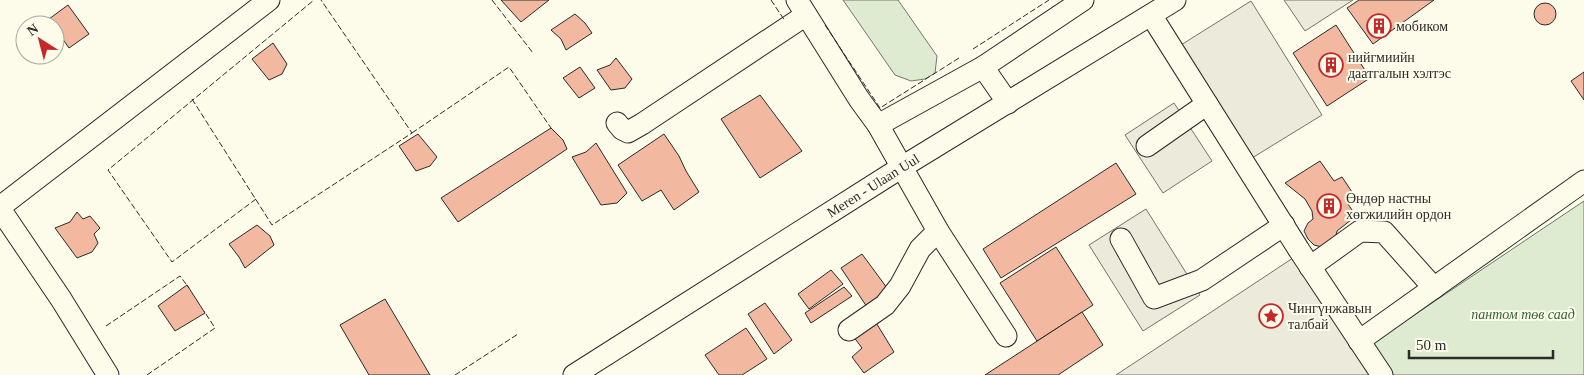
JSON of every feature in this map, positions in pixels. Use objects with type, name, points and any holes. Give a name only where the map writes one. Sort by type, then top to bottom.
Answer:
[{"type":"street","points":[[108,375],[61,299],[0,208],[269,0]]},
{"type":"street","points":[[878,125],[983,67],[1083,0]]},
{"type":"street","name":"Meren - Ulaan Uul","points":[[574,375],[902,167],[1175,0]]},
{"type":"street","points":[[617,123],[628,132],[642,124],[802,8],[859,99],[878,125],[938,231],[1006,336]]},
{"type":"street","points":[[1151,15],[1310,267],[1382,375]]},
{"type":"street","points":[[983,67],[1008,103]]},
{"type":"street","points":[[1148,146],[1207,104]]},
{"type":"street","points":[[1360,341],[1584,182]]},
{"type":"street","points":[[1121,239],[1154,298],[1202,280],[1284,225]]},
{"type":"street","points":[[849,330],[885,305],[900,286],[920,250],[938,231]]},
{"type":"street","points":[[1310,267],[1360,231],[1384,232],[1434,288]]},
{"type":"green space","points":[[843,0],[898,0],[937,56],[935,73],[925,79],[911,81],[895,75]]},
{"type":"green space","name":"пантом төв саад","points":[[1584,201],[1584,375],[1392,375],[1371,344]]},
{"type":"shaded area","points":[[1284,0],[1353,0],[1305,31]]},
{"type":"shaded area","points":[[1251,1],[1322,115],[1252,158],[1181,45]]},
{"type":"shaded area","points":[[1174,103],[1212,161],[1163,193],[1125,135]]},
{"type":"shaded area","points":[[1146,209],[1200,295],[1143,331],[1089,245]]},
{"type":"shaded area","name":"Чингүнжавын талбай","points":[[1296,256],[1374,375],[1116,375]]},
{"type":"building","points":[[501,0],[549,0],[521,22]]},
{"type":"building","name":"мобиком","points":[[1359,0],[1434,0],[1373,44],[1347,8]]},
{"type":"building","points":[[1545,3],[1553,6],[1556,14],[1553,22],[1545,25],[1537,22],[1534,14],[1537,6]]},
{"type":"building","points":[[68,5],[89,34],[69,48],[65,42],[65,15],[54,15]]},
{"type":"building","points":[[575,14],[592,33],[566,50],[561,39],[551,30]]},
{"type":"building","name":"нийгмиийн даатгалын хэлтэс","points":[[1336,25],[1370,78],[1327,106],[1293,53]]},
{"type":"building","points":[[273,43],[287,64],[282,74],[269,80],[252,59]]},
{"type":"building","points":[[616,58],[632,79],[625,88],[611,90],[597,70],[610,65]]},
{"type":"building","points":[[580,67],[595,88],[579,98],[563,78]]},
{"type":"building","points":[[1584,72],[1584,100],[1571,81]]},
{"type":"building","points":[[760,95],[802,151],[760,178],[721,119]]},
{"type":"building","points":[[551,128],[563,140],[567,149],[458,222],[441,198]]},
{"type":"building","points":[[418,134],[437,157],[430,166],[416,171],[399,146]]},
{"type":"building","points":[[664,134],[699,192],[674,210],[661,190],[642,201],[618,165]]},
{"type":"building","points":[[596,143],[627,193],[617,203],[601,205],[572,157],[586,152]]},
{"type":"building","name":"Өндөр настны хөгжилийн ордон","points":[[1320,161],[1334,181],[1342,177],[1354,195],[1346,201],[1356,216],[1337,231],[1335,240],[1322,247],[1314,245],[1304,231],[1308,223],[1313,219],[1312,211],[1305,199],[1285,183]]},
{"type":"building","points":[[1116,163],[1136,194],[1001,278],[983,249]]},
{"type":"building","points":[[77,212],[83,219],[90,216],[100,228],[94,234],[98,243],[92,252],[77,258],[55,228],[70,222]]},
{"type":"building","points":[[257,225],[270,236],[274,245],[245,268],[229,244]]},
{"type":"building","points":[[1056,247],[1093,305],[1037,341],[1000,283]]},
{"type":"building","points":[[862,254],[890,292],[867,307],[841,268]]},
{"type":"building","points":[[831,270],[843,284],[809,309],[798,294]]},
{"type":"building","points":[[187,285],[205,313],[175,331],[158,306]]},
{"type":"building","points":[[844,287],[852,296],[811,323],[805,313]]},
{"type":"building","points":[[385,299],[430,375],[369,375],[340,325]]},
{"type":"building","points":[[765,303],[792,340],[774,354],[748,314]]},
{"type":"building","points":[[1082,312],[1103,345],[1058,375],[985,375]]},
{"type":"building","points":[[875,321],[894,352],[864,373],[852,357],[862,348],[853,336]]},
{"type":"building","points":[[746,328],[767,359],[742,375],[719,375],[705,355]]},
{"type":"fence","points":[[256,199],[172,262],[108,170],[314,0]]},
{"type":"fence","points":[[192,99],[272,225],[412,133],[321,0]]},
{"type":"fence","points":[[492,0],[533,53]]},
{"type":"fence","points":[[771,0],[785,21]]},
{"type":"fence","points":[[973,49],[1049,0]]},
{"type":"fence","points":[[825,25],[880,108],[959,58]]},
{"type":"fence","points":[[412,133],[509,67],[551,128]]},
{"type":"fence","points":[[106,326],[180,276],[189,288]]},
{"type":"fence","points":[[147,375],[215,328],[204,311]]},
{"type":"fence","points":[[455,375],[518,334]]},
{"type":"place","name":"мобиком","points":[[1379,26]]},
{"type":"place","name":"нийгмиийн даатгалын хэлтэс","points":[[1331,65]]},
{"type":"place","name":"Өндөр настны хөгжилийн ордон","points":[[1329,206]]},
{"type":"place","name":"Чингүнжавын талбай","points":[[1271,316]]}]
